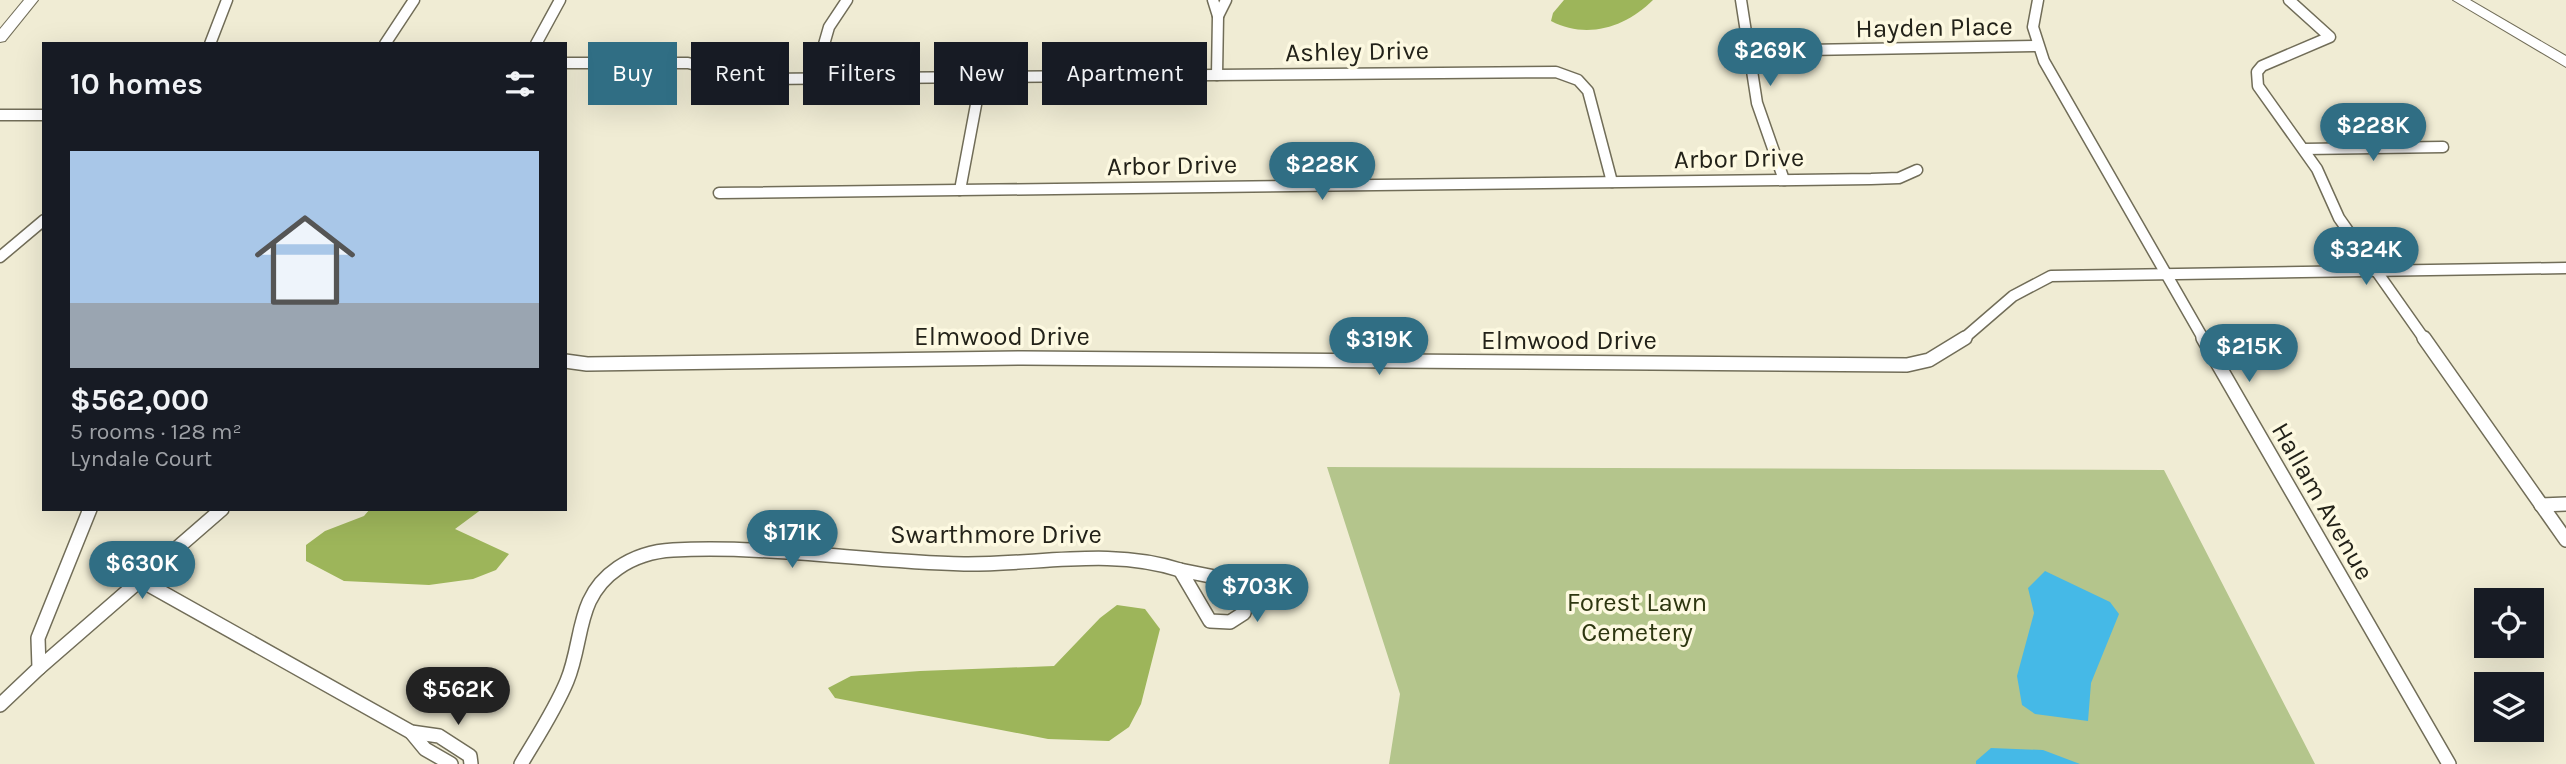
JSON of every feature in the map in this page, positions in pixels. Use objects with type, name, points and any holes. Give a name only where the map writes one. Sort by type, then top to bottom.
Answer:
[{"type":"main road","points":[[0,38],[31,0]]},
{"type":"main road","points":[[2460,0],[2566,62]]},
{"type":"street","points":[[211,42],[227,0]]},
{"type":"street","points":[[386,42],[414,0]]},
{"type":"street","points":[[537,42],[560,0]]},
{"type":"street","points":[[825,42],[829,27],[846,0]]},
{"type":"street","points":[[1213,0],[1218,16],[1217,75]]},
{"type":"street","points":[[1218,16],[1226,0]]},
{"type":"street","points":[[1741,0],[1757,103],[1784,180]]},
{"type":"street","name":"Hallam Avenue","points":[[2038,0],[2032,20],[2036,46],[2449,764]]},
{"type":"street","points":[[2289,0],[2330,37],[2262,66],[2256,80],[2317,169],[2339,218],[2566,540]]},
{"type":"street","name":"Hayden Place","points":[[1749,51],[2036,46]]},
{"type":"street","name":"Ashley Drive","points":[[567,63],[674,62],[699,65],[743,79],[803,79]]},
{"type":"street","name":"Ashley Drive","points":[[1028,77],[1564,73],[1578,80],[1588,91],[1612,182]]},
{"type":"street","points":[[960,190],[976,105]]},
{"type":"street","points":[[0,115],[42,115]]},
{"type":"street","points":[[2304,149],[2443,147]]},
{"type":"street","name":"Arbor Drive","points":[[719,193],[1899,178],[1917,170]]},
{"type":"street","points":[[0,257],[42,222]]},
{"type":"street","points":[[2166,274],[2566,268]]},
{"type":"street","name":"Elmwood Drive","points":[[567,361],[587,364],[1023,358],[1907,365],[1942,356],[2021,289],[2035,281],[2063,275],[2166,274]]},
{"type":"street","points":[[2541,505],[2566,504]]},
{"type":"street","points":[[39,668],[38,638],[89,511]]},
{"type":"street","points":[[0,705],[220,511]]},
{"type":"street","name":"Swarthmore Drive","points":[[521,764],[559,700],[569,676],[581,620],[593,593],[617,568],[645,554],[673,550],[812,553],[909,562],[967,564],[1117,558],[1149,561],[1235,581],[1247,600],[1243,614],[1238,620],[1227,624],[1210,621],[1180,570]]},
{"type":"street","points":[[140,580],[411,732],[439,736],[470,756],[471,764]]},
{"type":"street","points":[[411,732],[425,749],[451,764]]},
{"type":"green space","points":[[1564,0],[1653,0],[1618,24],[1578,30],[1551,21],[1553,13]]},
{"type":"green space","name":"Forest Lawn Cemetery","points":[[1327,467],[2164,470],[2315,764],[1389,764],[1400,694]]},
{"type":"green space","points":[[368,511],[479,511],[455,529],[509,554],[496,570],[473,579],[429,585],[344,581],[306,561],[306,545],[325,531],[364,516]]},
{"type":"green space","points":[[1117,605],[1145,609],[1160,629],[1141,704],[1129,727],[1109,741],[1048,739],[835,698],[828,688],[851,676],[1054,666],[1100,618]]},
{"type":"water","points":[[2045,571],[2110,602],[2119,614],[2091,683],[2088,721],[2035,714],[2022,705],[2017,676],[2034,613],[2028,588]]},
{"type":"water","points":[[1991,748],[2043,750],[2080,764],[1976,764]]}]
